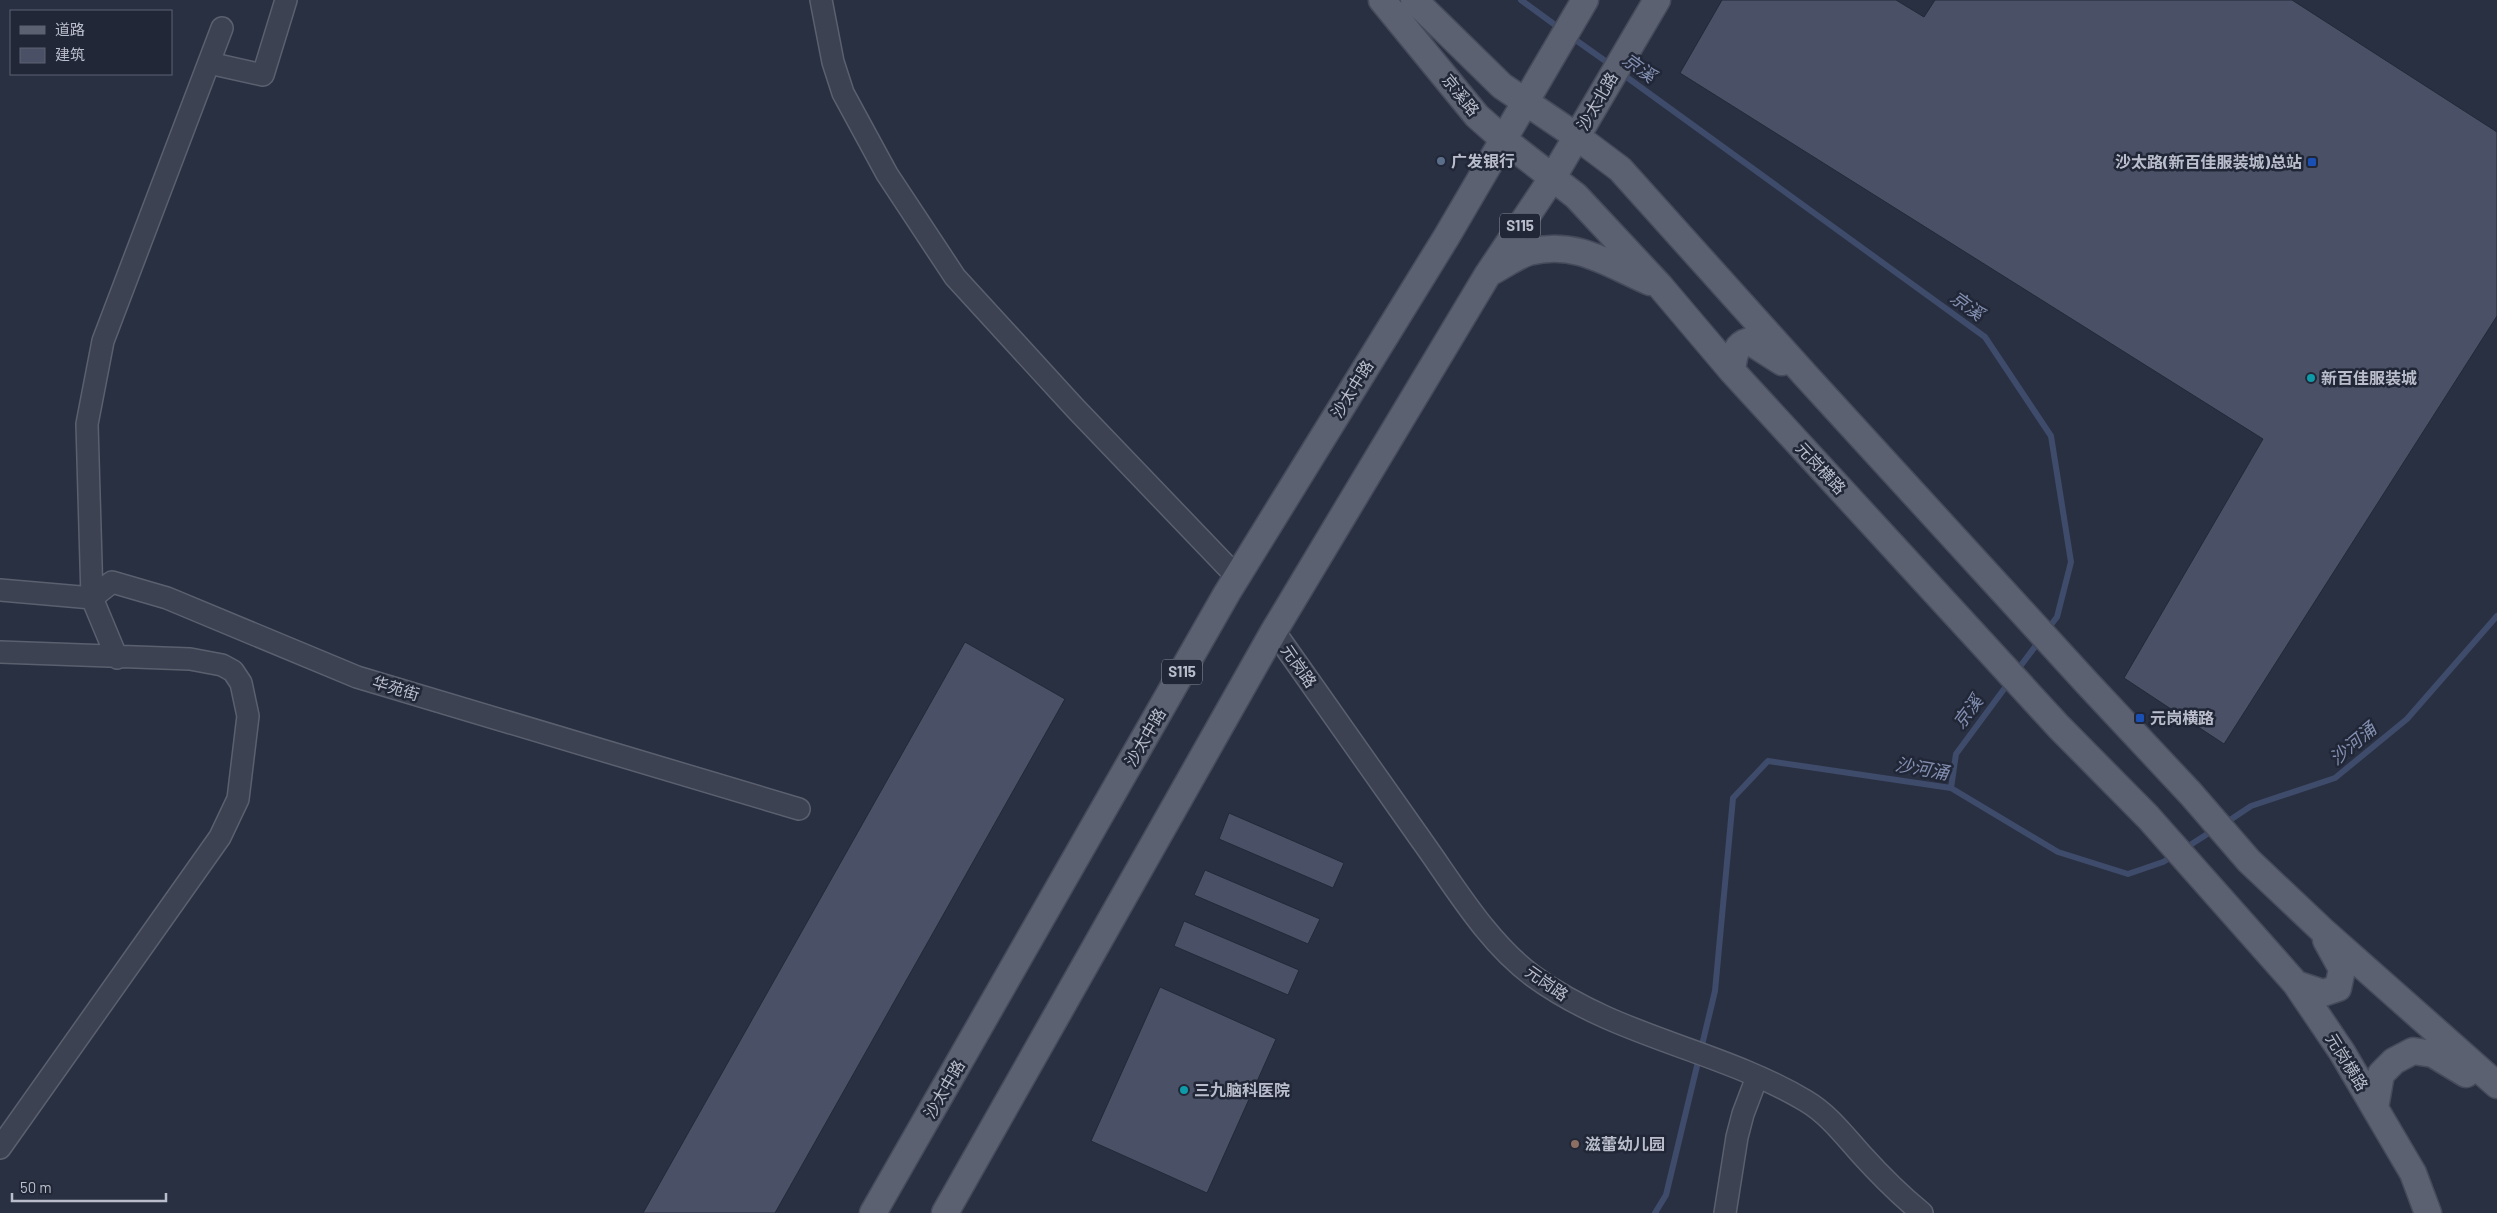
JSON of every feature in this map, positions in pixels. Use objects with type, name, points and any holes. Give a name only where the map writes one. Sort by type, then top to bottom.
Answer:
[{"type":"main road","name":"京溪路","points":[[1382,0],[1477,116],[1552,177]]},
{"type":"main road","name":"京溪路","points":[[1414,0],[1494,79],[1576,136]]},
{"type":"main road","name":"沙太北路","points":[[1552,177],[1657,0]]},
{"type":"main road","name":"S115","points":[[1503,139],[1582,6]]},
{"type":"main road","points":[[1576,136],[1620,169],[1806,377],[2191,794],[2250,861],[2322,930],[2497,1085]]},
{"type":"main road","name":"沙太中路","points":[[874,1213],[1236,577],[1447,236],[1503,139]]},
{"type":"main road","name":"S115","points":[[945,1213],[1274,631],[1488,274],[1552,177]]},
{"type":"main road","name":"元岗横路","points":[[1552,177],[1576,196],[1660,286],[1732,371],[1997,658],[2059,728],[2148,817],[2296,984],[2342,1052],[2375,1108],[2412,1173],[2428,1213]]},
{"type":"main road","points":[[1488,274],[1527,253],[1560,248],[1576,250],[1597,257],[1660,286]]},
{"type":"main road","points":[[1732,371],[1736,351],[1740,344],[1749,341],[1806,377]]},
{"type":"main road","points":[[2296,984],[2323,993],[2338,988],[2342,969],[2322,930]]},
{"type":"main road","points":[[2375,1108],[2381,1074],[2394,1061],[2413,1051],[2433,1054],[2497,1093]]},
{"type":"street","points":[[209,63],[263,75],[286,0]]},
{"type":"street","points":[[821,0],[833,62],[844,93],[887,174],[955,277],[1075,408],[1236,577]]},
{"type":"street","points":[[117,658],[92,598],[87,424],[103,341],[222,28]]},
{"type":"street","name":"华苑街","points":[[92,598],[112,582],[167,598],[357,677],[799,809]]},
{"type":"street","points":[[0,590],[92,598]]},
{"type":"street","name":"元岗路","points":[[1274,631],[1464,899],[1508,952],[1532,975],[1583,1008],[1757,1077],[1808,1102],[1825,1115],[1881,1176],[1922,1213]]},
{"type":"street","points":[[0,652],[190,660],[222,665],[233,671],[241,683],[248,716],[238,799],[220,836],[0,1148]]},
{"type":"street","points":[[1725,1213],[1739,1129],[1757,1077]]},
{"type":"building","name":"新百佳服装城","points":[[1722,0],[1896,0],[1924,17],[1935,0],[2292,0],[2497,132],[2497,316],[2224,744],[2124,678],[2263,439],[1680,73]]},
{"type":"building","points":[[965,642],[1065,699],[775,1213],[643,1213]]},
{"type":"building","points":[[1229,813],[1344,863],[1333,888],[1219,839]]},
{"type":"building","points":[[1205,870],[1320,919],[1308,944],[1194,895]]},
{"type":"building","points":[[1184,921],[1299,970],[1288,995],[1174,946]]},
{"type":"building","name":"三九脑科医院","points":[[1160,987],[1276,1039],[1207,1193],[1091,1141]]},
{"type":"waterway","name":"京溪","points":[[1521,0],[1562,30]]},
{"type":"waterway","name":"京溪","points":[[1570,36],[1611,65]]},
{"type":"waterway","name":"京溪","points":[[1621,73],[1985,337],[2051,436],[2071,562],[2057,617],[2047,630]]},
{"type":"waterway","name":"沙河涌","points":[[2224,824],[2251,806],[2335,778],[2407,719],[2497,616]]},
{"type":"waterway","name":"京溪","points":[[2016,672],[2040,640]]},
{"type":"waterway","name":"京溪","points":[[1951,788],[1956,754],[2010,681]]},
{"type":"waterway","name":"沙河涌","points":[[1655,1213],[1666,1195],[1715,991],[1733,798],[1768,761],[1951,788],[2058,852],[2128,874],[2163,862],[2175,855]]},
{"type":"waterway","name":"沙河涌","points":[[2184,849],[2215,829]]},
{"type":"place","name":"广发银行","points":[[1441,161]]},
{"type":"place","name":"沙太路(新百佳服装城)总站","points":[[2312,162]]},
{"type":"place","name":"新百佳服装城","points":[[2311,378]]},
{"type":"place","name":"元岗横路","points":[[2140,718]]},
{"type":"place","name":"三九脑科医院","points":[[1184,1090]]},
{"type":"place","name":"滋蕾幼儿园","points":[[1575,1144]]}]
